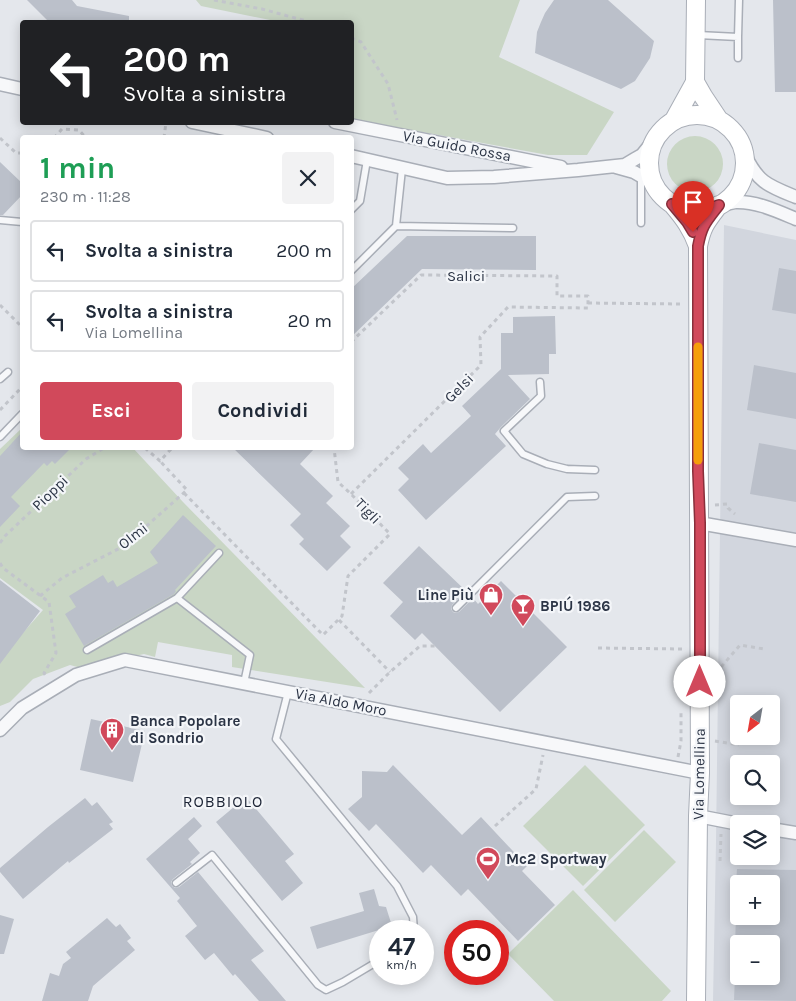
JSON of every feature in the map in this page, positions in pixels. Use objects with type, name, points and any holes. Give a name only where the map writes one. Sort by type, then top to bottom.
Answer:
[{"type":"main road","points":[[674,120],[695,82],[696,0]]},
{"type":"main road","points":[[695,82],[719,120]]},
{"type":"main road","points":[[700,116],[719,120],[733,129],[740,139],[746,165],[742,181],[733,195],[719,205],[706,210],[693,211],[672,204],[647,180],[649,156],[654,140],[664,127],[674,120],[700,116]]},
{"type":"main road","name":"Via Lomellina","points":[[672,204],[687,222],[698,246]]},
{"type":"main road","name":"Via Lomellina","points":[[696,1001],[700,772],[698,246],[705,223],[719,205]]},
{"type":"street","points":[[0,84],[20,87]]},
{"type":"street","points":[[206,125],[254,135]]},
{"type":"street","name":"Via Guido Rossa","points":[[350,125],[578,170]]},
{"type":"street","name":"Via Guido Rossa","points":[[354,157],[448,178],[494,177],[624,165],[635,160],[654,140]]},
{"type":"street","points":[[745,155],[758,177],[770,186],[796,197]]},
{"type":"street","name":"Via Guido Rossa","points":[[611,166],[626,170],[647,180]]},
{"type":"street","points":[[719,205],[736,202],[754,204],[767,207],[796,219]]},
{"type":"street","points":[[700,523],[796,540]]},
{"type":"street","name":"Via Aldo Moro","points":[[0,730],[22,708],[76,675],[125,660],[700,772]]},
{"type":"street","points":[[698,816],[730,822]]},
{"type":"street","points":[[780,830],[796,833]]},
{"type":"lane","points":[[738,58],[739,0]]},
{"type":"lane","points":[[696,35],[738,38]]},
{"type":"lane","points":[[354,207],[360,201],[367,160]]},
{"type":"lane","points":[[354,268],[396,226],[402,169]]},
{"type":"lane","points":[[641,223],[647,180]]},
{"type":"lane","points":[[0,220],[20,222]]},
{"type":"lane","points":[[396,226],[513,228]]},
{"type":"lane","points":[[0,379],[8,372]]},
{"type":"lane","points":[[540,382],[541,396],[504,431],[523,454],[547,464],[566,469],[595,470]]},
{"type":"lane","points":[[0,437],[20,416]]},
{"type":"lane","points":[[456,608],[567,497],[595,496]]},
{"type":"lane","points":[[87,650],[177,598],[219,553]]},
{"type":"lane","points":[[177,598],[250,655],[244,683]]},
{"type":"lane","points":[[288,692],[276,740],[397,886],[413,920]]},
{"type":"lane","points":[[176,883],[212,855],[318,985],[326,990],[369,967]]},
{"type":"path","points":[[214,0],[262,9],[304,20]]},
{"type":"path","points":[[354,39],[361,42],[388,84],[401,135]]},
{"type":"path","points":[[57,135],[62,129],[79,130],[83,135]]},
{"type":"path","points":[[0,138],[16,152],[20,153]]},
{"type":"path","name":"Salici","points":[[354,339],[421,275],[557,276],[557,296],[588,296],[588,303]]},
{"type":"path","points":[[588,303],[698,304]]},
{"type":"path","name":"Gelsi","points":[[351,494],[481,365],[480,337],[508,307],[588,308],[588,303]]},
{"type":"path","points":[[0,305],[20,325]]},
{"type":"path","points":[[0,410],[20,388]]},
{"type":"path","name":"Pioppi","points":[[0,543],[5,536],[86,459],[101,450]]},
{"type":"path","points":[[147,450],[187,490],[184,493],[323,635],[339,620],[390,672]]},
{"type":"path","points":[[160,461],[170,450]]},
{"type":"path","name":"Tigli","points":[[334,450],[338,482],[390,534],[348,576],[342,616],[339,620]]},
{"type":"path","name":"Olmi","points":[[40,596],[62,578],[124,546],[184,493]]},
{"type":"path","points":[[0,563],[3,568],[48,602],[56,652],[44,673],[55,688]]},
{"type":"path","points":[[712,678],[740,645],[764,649]]},
{"type":"path","points":[[357,706],[390,672],[420,646],[435,646]]},
{"type":"path","points":[[598,648],[682,649]]},
{"type":"path","points":[[495,826],[536,789],[546,742]]},
{"type":"path","points":[[720,861],[722,821]]},
{"type":"shaded area","points":[[724,225],[796,240],[796,1001],[713,1001]]},
{"type":"green space","points":[[196,0],[520,0],[499,57],[614,112],[587,155],[548,155],[354,120],[354,20],[270,20],[201,6]]},
{"type":"green space","points":[[689,136],[701,136],[711,140],[719,148],[723,164],[719,180],[711,188],[701,192],[689,192],[679,188],[671,180],[667,170],[667,158],[671,148],[679,140]]},
{"type":"green space","points":[[20,430],[20,450],[135,450],[183,502],[365,688],[232,667],[232,655],[158,642],[155,657],[144,654],[81,668],[70,665],[33,679],[10,702],[0,706],[0,659],[43,610],[0,578],[0,449]]},
{"type":"green space","points":[[585,765],[645,825],[583,886],[523,826]]},
{"type":"green space","points":[[644,830],[676,862],[615,922],[584,890]]},
{"type":"green space","points":[[573,890],[671,991],[662,1001],[554,1001],[509,953]]},
{"type":"building","points":[[27,0],[72,0],[77,6],[129,16],[129,20],[47,20]]},
{"type":"building","points":[[554,0],[608,0],[654,41],[650,58],[635,81],[621,89],[535,53],[537,32],[545,13]]},
{"type":"building","points":[[773,0],[796,0],[796,92],[775,92]]},
{"type":"building","points":[[0,162],[20,181],[20,197],[3,215],[0,215]]},
{"type":"building","points":[[407,236],[536,236],[536,270],[422,269],[354,334],[354,286]]},
{"type":"building","points":[[779,268],[796,271],[796,314],[772,310]]},
{"type":"building","points":[[555,316],[556,354],[549,354],[549,374],[508,375],[530,399],[495,434],[506,446],[426,520],[398,490],[409,479],[398,468],[423,444],[431,453],[471,416],[462,406],[501,369],[501,333],[513,333],[513,317]]},
{"type":"building","points":[[754,365],[796,373],[796,419],[747,410]]},
{"type":"building","points":[[20,434],[20,450],[69,450],[55,464],[52,461],[47,466],[44,463],[11,497],[20,506],[0,527],[0,456]]},
{"type":"building","points":[[759,443],[796,450],[796,502],[750,494]]},
{"type":"building","points":[[235,450],[313,450],[300,464],[333,496],[326,503],[350,526],[340,536],[351,547],[327,571],[299,544],[304,539],[290,525],[301,514]]},
{"type":"building","points":[[183,515],[216,546],[175,590],[174,594],[84,646],[65,614],[76,607],[69,596],[103,575],[108,583],[113,580],[117,587],[158,563],[150,552]]},
{"type":"building","points":[[419,546],[466,591],[452,605],[451,609],[453,612],[459,612],[473,598],[478,604],[501,581],[567,647],[500,712],[422,633],[415,640],[390,616],[403,602],[383,583]]},
{"type":"building","points":[[0,580],[40,611],[0,664]]},
{"type":"building","name":"Banca Popolare di Sondrio","points":[[91,719],[145,731],[133,782],[80,770]]},
{"type":"building","points":[[393,765],[462,835],[481,817],[527,866],[522,871],[555,905],[518,941],[509,932],[509,920],[498,920],[468,889],[461,896],[431,865],[423,873],[376,824],[369,831],[348,809],[362,797],[362,771],[387,772]]},
{"type":"building","points":[[246,797],[294,854],[285,861],[303,883],[282,901],[216,822]]},
{"type":"building","points":[[85,798],[92,806],[97,802],[113,822],[109,824],[113,829],[69,863],[68,861],[23,899],[0,872],[0,868]]},
{"type":"building","points":[[194,817],[202,826],[188,839],[200,853],[190,862],[192,864],[173,879],[171,882],[172,886],[175,888],[179,887],[198,872],[264,951],[251,960],[286,1001],[259,1001],[235,974],[233,976],[214,953],[205,960],[185,936],[197,926],[177,901],[180,898],[146,859]]},
{"type":"building","points":[[737,869],[796,870],[796,1001],[734,1000],[735,985],[780,985],[780,935],[735,935],[736,925],[780,925],[780,875],[737,875]]},
{"type":"building","points":[[374,889],[379,906],[386,907],[390,920],[369,920],[369,933],[317,949],[310,927],[364,911],[359,893]]},
{"type":"building","points":[[0,915],[14,919],[4,954],[0,954]]},
{"type":"building","points":[[107,918],[116,927],[120,924],[131,938],[127,941],[135,950],[93,986],[88,1001],[42,1001],[50,973],[59,976],[63,964],[71,958],[66,952]]},
{"type":"slow traffic","points":[[698,347],[698,460]]},
{"type":"place","name":"Line Più","points":[[491,616]]},
{"type":"place","name":"BPIÚ 1986","points":[[523,627]]},
{"type":"place","name":"Banca Popolare di Sondrio","points":[[112,751]]},
{"type":"place","name":"Mc2 Sportway","points":[[488,880]]},
{"type":"district","name":"ROBBIOLO","points":[[223,801]]},
{"type":"route","points":[[693,232],[672,204],[693,211],[706,210],[719,205],[705,223],[698,246],[700,682]]}]
